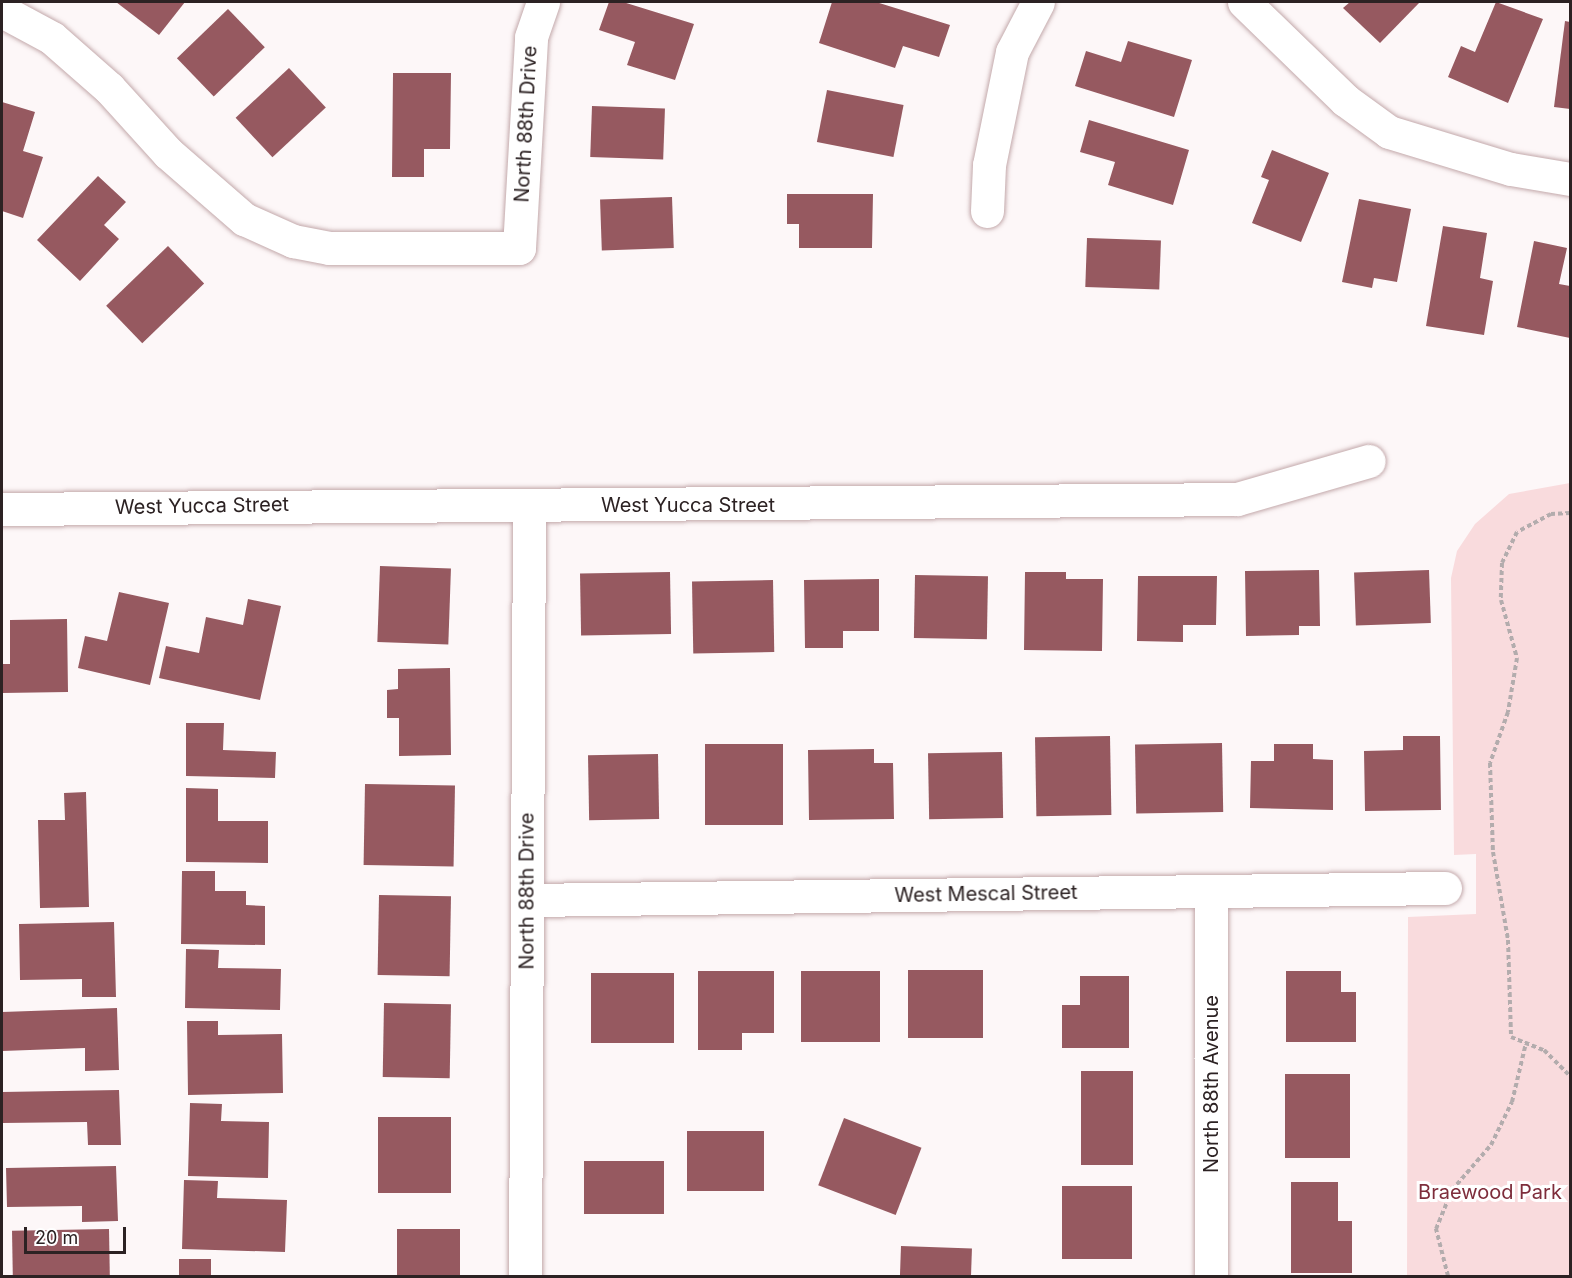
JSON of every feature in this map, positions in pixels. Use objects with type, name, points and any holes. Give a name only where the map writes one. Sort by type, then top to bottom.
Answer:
[{"type":"street","name":"North 88th Drive","points":[[2,11],[52,38],[109,88],[168,153],[244,219],[292,241],[329,248],[519,248],[531,37],[543,2]]},
{"type":"street","points":[[987,211],[989,165],[1012,52],[1038,2]]},
{"type":"street","points":[[1244,2],[1345,100],[1389,132],[1511,169],[1570,179]]},
{"type":"street","name":"West Yucca Street","points":[[2,509],[1237,499],[1369,461]]},
{"type":"street","name":"North 88th Drive","points":[[525,1276],[529,505]]},
{"type":"street","name":"West Mescal Street","points":[[527,900],[1445,888]]},
{"type":"street","name":"North 88th Avenue","points":[[1212,891],[1212,1276]]},
{"type":"path","points":[[1570,513],[1551,514],[1518,532],[1502,563],[1502,600],[1518,658],[1508,712],[1490,763],[1493,852],[1508,940],[1511,1036],[1544,1050],[1570,1076]]},
{"type":"path","points":[[1448,1276],[1436,1229],[1452,1190],[1491,1145],[1512,1102],[1526,1043]]},
{"type":"green space","name":"Braewood Park","points":[[1570,483],[1570,1276],[1407,1276],[1408,917],[1476,914],[1476,854],[1454,855],[1451,578],[1457,551],[1475,524],[1509,494]]},
{"type":"building","points":[[116,2],[185,2],[159,35]]},
{"type":"building","points":[[609,2],[623,2],[694,24],[675,80],[627,65],[635,42],[599,30]]},
{"type":"building","points":[[832,2],[876,2],[950,25],[939,57],[903,46],[895,68],[819,43]]},
{"type":"building","points":[[1350,2],[1420,2],[1380,43],[1343,8]]},
{"type":"building","points":[[1496,2],[1543,19],[1508,103],[1448,77],[1461,46],[1475,52]]},
{"type":"building","points":[[228,9],[265,47],[214,96],[177,58]]},
{"type":"building","points":[[1565,21],[1570,22],[1570,109],[1554,107]]},
{"type":"building","points":[[1128,41],[1192,60],[1174,117],[1075,86],[1086,51],[1121,62]]},
{"type":"building","points":[[289,68],[326,107],[272,157],[236,118]]},
{"type":"building","points":[[393,73],[451,73],[450,149],[424,149],[424,177],[392,177]]},
{"type":"building","points":[[827,90],[904,105],[893,157],[817,142]]},
{"type":"building","points":[[2,102],[35,112],[23,151],[43,157],[23,218],[2,211]]},
{"type":"building","points":[[592,106],[665,109],[663,160],[590,157]]},
{"type":"building","points":[[1089,120],[1189,150],[1173,205],[1108,185],[1115,162],[1080,152]]},
{"type":"building","points":[[1272,150],[1329,173],[1301,242],[1252,223],[1269,180],[1261,177]]},
{"type":"building","points":[[98,176],[126,202],[104,225],[119,239],[80,281],[37,240]]},
{"type":"building","points":[[787,194],[873,194],[872,248],[799,248],[799,224],[787,224]]},
{"type":"building","points":[[672,197],[674,248],[602,250],[600,200]]},
{"type":"building","points":[[1359,199],[1411,209],[1397,282],[1374,278],[1372,288],[1342,282]]},
{"type":"building","points":[[1443,226],[1487,233],[1480,278],[1493,281],[1484,335],[1426,326]]},
{"type":"building","points":[[1087,238],[1161,241],[1159,290],[1085,287]]},
{"type":"building","points":[[1534,241],[1567,248],[1559,284],[1570,286],[1570,338],[1517,327]]},
{"type":"building","points":[[168,246],[204,283],[142,343],[106,306]]},
{"type":"building","points":[[380,566],[451,568],[448,644],[377,642]]},
{"type":"building","points":[[1319,570],[1320,626],[1299,626],[1299,635],[1246,636],[1245,571]]},
{"type":"building","points":[[1429,570],[1431,623],[1356,626],[1354,573]]},
{"type":"building","points":[[670,572],[671,634],[581,636],[580,574]]},
{"type":"building","points":[[1025,572],[1066,572],[1066,579],[1103,579],[1102,651],[1024,650]]},
{"type":"building","points":[[915,575],[988,576],[987,639],[914,638]]},
{"type":"building","points":[[1138,576],[1217,576],[1216,625],[1183,625],[1183,642],[1137,641]]},
{"type":"building","points":[[879,579],[879,631],[843,631],[843,648],[805,648],[804,580]]},
{"type":"building","points":[[773,580],[774,652],[693,653],[692,581]]},
{"type":"building","points":[[119,592],[169,603],[150,685],[78,668],[85,636],[107,641]]},
{"type":"building","points":[[248,599],[281,606],[260,700],[159,678],[166,646],[199,653],[206,617],[243,625]]},
{"type":"building","points":[[67,619],[68,692],[2,693],[2,664],[10,664],[10,620]]},
{"type":"building","points":[[450,668],[451,755],[399,756],[399,718],[387,718],[387,690],[398,689],[398,669]]},
{"type":"building","points":[[186,723],[224,723],[223,750],[276,752],[275,778],[186,776]]},
{"type":"building","points":[[1110,736],[1111,815],[1036,816],[1035,737]]},
{"type":"building","points":[[1403,736],[1440,736],[1441,810],[1365,811],[1364,751],[1403,750]]},
{"type":"building","points":[[1222,743],[1223,812],[1136,814],[1135,745]]},
{"type":"building","points":[[705,744],[783,744],[783,825],[705,825]]},
{"type":"building","points":[[1274,744],[1313,744],[1313,759],[1333,760],[1333,810],[1250,808],[1251,761],[1274,761]]},
{"type":"building","points":[[874,749],[874,763],[893,763],[894,819],[809,820],[808,750]]},
{"type":"building","points":[[1002,752],[1003,818],[929,819],[928,753]]},
{"type":"building","points":[[658,754],[659,819],[589,820],[588,755]]},
{"type":"building","points":[[365,784],[455,786],[454,867],[364,865]]},
{"type":"building","points":[[186,788],[218,789],[218,821],[268,821],[268,863],[186,862]]},
{"type":"building","points":[[86,792],[89,907],[40,908],[38,820],[65,820],[64,793]]},
{"type":"building","points":[[182,871],[215,871],[215,891],[246,891],[246,905],[265,906],[265,945],[181,944]]},
{"type":"building","points":[[379,895],[451,896],[450,976],[378,975]]},
{"type":"building","points":[[114,922],[116,997],[82,997],[82,979],[20,980],[19,924]]},
{"type":"building","points":[[186,949],[219,950],[218,968],[281,969],[280,1010],[185,1008]]},
{"type":"building","points":[[908,970],[983,970],[983,1038],[908,1038]]},
{"type":"building","points":[[698,971],[774,971],[774,1033],[742,1033],[742,1050],[698,1050]]},
{"type":"building","points":[[801,971],[880,971],[880,1042],[801,1042]]},
{"type":"building","points":[[1286,971],[1341,971],[1341,992],[1356,992],[1356,1042],[1286,1042]]},
{"type":"building","points":[[591,973],[674,973],[674,1043],[591,1043]]},
{"type":"building","points":[[1080,976],[1129,976],[1129,1048],[1062,1048],[1062,1005],[1080,1005]]},
{"type":"building","points":[[384,1003],[451,1004],[450,1078],[383,1077]]},
{"type":"building","points":[[117,1008],[119,1070],[85,1071],[85,1048],[2,1051],[2,1012]]},
{"type":"building","points":[[187,1021],[218,1021],[218,1035],[282,1034],[283,1093],[188,1095]]},
{"type":"building","points":[[1081,1071],[1133,1071],[1133,1165],[1081,1165]]},
{"type":"building","points":[[1285,1074],[1350,1074],[1350,1158],[1285,1158]]},
{"type":"building","points":[[119,1090],[121,1145],[88,1145],[87,1122],[2,1123],[2,1092]]},
{"type":"building","points":[[190,1103],[222,1104],[221,1121],[269,1122],[268,1178],[188,1176]]},
{"type":"building","points":[[378,1117],[451,1117],[451,1193],[378,1193]]},
{"type":"building","points":[[844,1118],[921,1148],[896,1215],[818,1185]]},
{"type":"building","points":[[687,1131],[764,1131],[764,1191],[687,1191]]},
{"type":"building","points":[[584,1161],[664,1161],[664,1214],[584,1214]]},
{"type":"building","points":[[116,1166],[118,1221],[82,1222],[82,1206],[7,1207],[6,1168]]},
{"type":"building","points":[[184,1180],[218,1181],[217,1198],[287,1200],[285,1252],[182,1249]]},
{"type":"building","points":[[1291,1182],[1338,1182],[1338,1221],[1352,1221],[1352,1273],[1291,1273]]},
{"type":"building","points":[[1062,1186],[1132,1186],[1132,1259],[1062,1259]]},
{"type":"building","points":[[109,1229],[110,1276],[13,1276],[12,1231]]},
{"type":"building","points":[[397,1229],[460,1229],[460,1276],[397,1276]]},
{"type":"building","points":[[901,1246],[972,1248],[971,1276],[900,1276]]},
{"type":"building","points":[[179,1259],[211,1259],[211,1276],[179,1276]]}]
